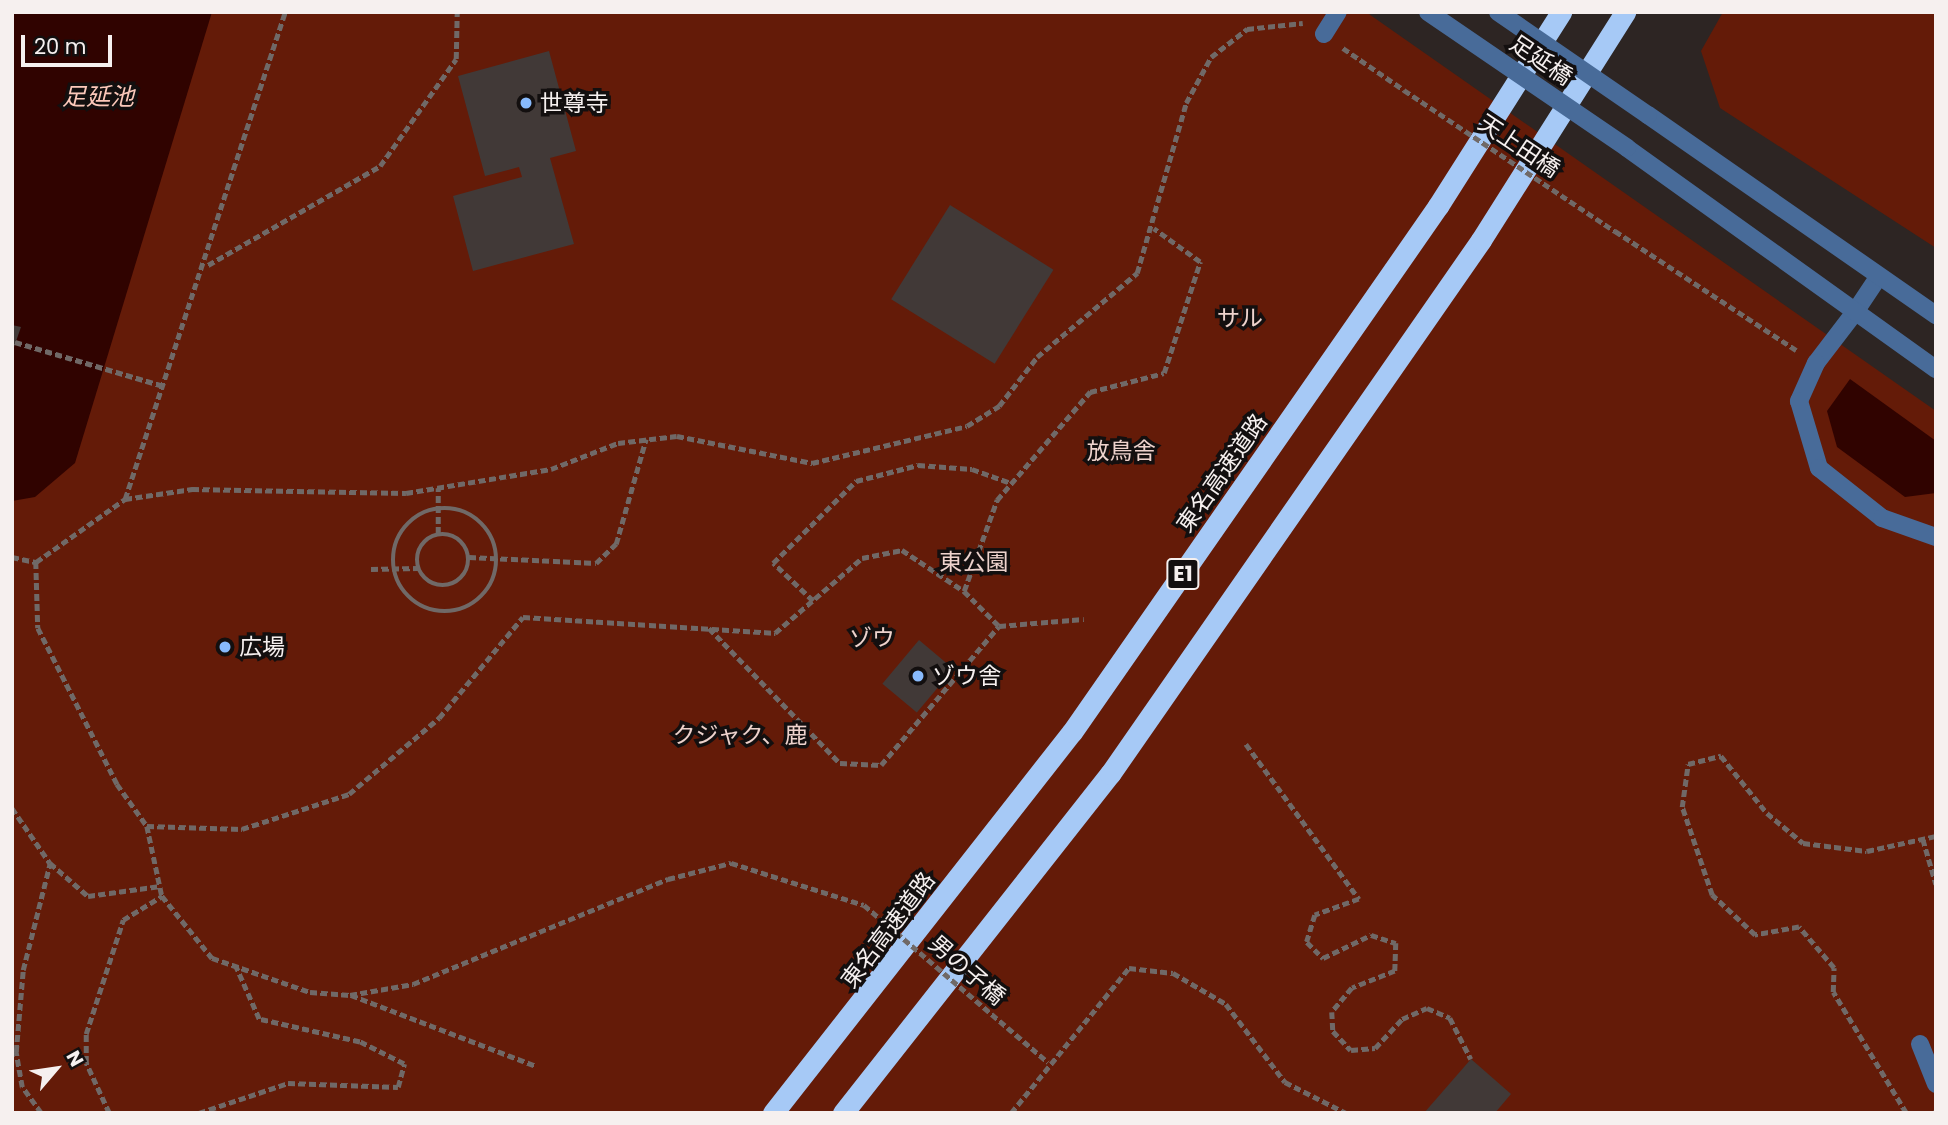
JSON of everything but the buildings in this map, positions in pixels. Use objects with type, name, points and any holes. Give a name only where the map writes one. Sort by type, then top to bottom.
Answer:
[{"type":"highway","name":"東名高速道路","points":[[773,1113],[1072,732],[1438,206],[1561,12]]},
{"type":"highway","name":"E1","points":[[842,1113],[1118,763],[1481,240],[1625,12]]},
{"type":"street","points":[[1324,34],[1338,12]]},
{"type":"street","name":"足延橋","points":[[1428,12],[1627,148],[1936,369]]},
{"type":"street","name":"足延橋","points":[[1498,12],[1936,315]]},
{"type":"street","points":[[1879,276],[1816,363],[1799,401],[1819,468],[1882,518],[1936,537]]},
{"type":"street","points":[[1920,1044],[1936,1084]]},
{"type":"path","points":[[12,557],[36,562],[125,499],[206,266],[285,12]]},
{"type":"path","points":[[206,266],[380,166],[456,59],[457,12]]},
{"type":"path","name":"天上田橋","points":[[125,499],[192,489],[406,494],[551,469],[618,443],[677,436],[812,463],[967,426],[999,406],[1037,357],[1137,273],[1154,229],[1186,103],[1211,57],[1247,29],[1298,21],[1324,34],[1615,232],[1816,363]]},
{"type":"path","points":[[964,591],[997,500],[1090,392],[1164,373],[1200,262],[1154,229]]},
{"type":"path","points":[[15,342],[164,386]]},
{"type":"path","points":[[469,557],[596,563],[616,544],[646,439]]},
{"type":"path","points":[[813,601],[773,563],[856,481],[918,465],[972,469],[1011,483]]},
{"type":"path","points":[[418,568],[417,554],[438,534],[439,488]]},
{"type":"path","points":[[440,507],[473,515],[486,527],[498,559],[487,592],[450,612],[409,599],[393,568],[398,534],[423,512],[440,507]]},
{"type":"path","points":[[371,569],[418,568],[441,587],[467,572],[469,557],[452,535],[438,534]]},
{"type":"path","points":[[147,826],[242,829],[349,794],[439,718],[523,617],[775,633],[862,558],[902,550],[964,591],[999,626]]},
{"type":"path","points":[[36,562],[38,628],[117,784],[147,826],[162,896],[212,958],[310,992],[350,995],[536,1066]]},
{"type":"path","points":[[709,627],[840,763],[881,765],[999,626],[1084,619]]},
{"type":"path","points":[[1246,744],[1359,899],[1315,915],[1307,942],[1323,958],[1371,935],[1396,943],[1395,971],[1352,988],[1332,1012],[1333,1031],[1351,1050],[1375,1048],[1402,1019],[1427,1008],[1450,1018],[1471,1059]]},
{"type":"path","points":[[1906,1113],[1833,992],[1834,968],[1799,926],[1755,934],[1712,895],[1682,807],[1688,764],[1721,756],[1767,813],[1803,843],[1867,850],[1936,836]]},
{"type":"path","points":[[12,808],[50,863],[88,896],[160,886]]},
{"type":"path","points":[[1923,839],[1936,884]]},
{"type":"path","points":[[41,1113],[22,1087],[16,1052],[23,970],[50,863]]},
{"type":"path","name":"男の子橋","points":[[350,995],[413,984],[668,879],[731,863],[864,905],[1048,1062]]},
{"type":"path","points":[[109,1113],[86,1063],[86,1034],[123,920],[162,896]]},
{"type":"path","points":[[200,1113],[288,1083],[398,1087],[404,1064],[360,1042],[259,1019],[236,966]]},
{"type":"path","points":[[1011,1113],[1048,1062],[1129,968],[1173,973],[1226,1004],[1285,1082],[1346,1113]]},
{"type":"green space","name":"東公園","points":[[12,12],[1366,12],[1936,411],[1936,1113],[12,1113]]},
{"type":"green space","points":[[1723,12],[1936,12],[1936,248],[1720,108],[1701,51]]},
{"type":"water","name":"足延池","points":[[12,12],[212,12],[75,463],[35,497],[12,501]]},
{"type":"water","points":[[1850,379],[1936,441],[1936,493],[1905,497],[1837,447],[1827,411]]},
{"type":"place","name":"世尊寺","points":[[526,103]]},
{"type":"place","name":"広場","points":[[225,647]]},
{"type":"place","name":"ゾウ舎","points":[[918,676]]},
{"type":"park label","name":"サル","points":[[1240,318]]},
{"type":"park label","name":"放鳥舎","points":[[1121,451]]},
{"type":"park label","name":"ゾウ","points":[[872,638]]},
{"type":"park label","name":"クジャク、鹿","points":[[740,735]]}]
